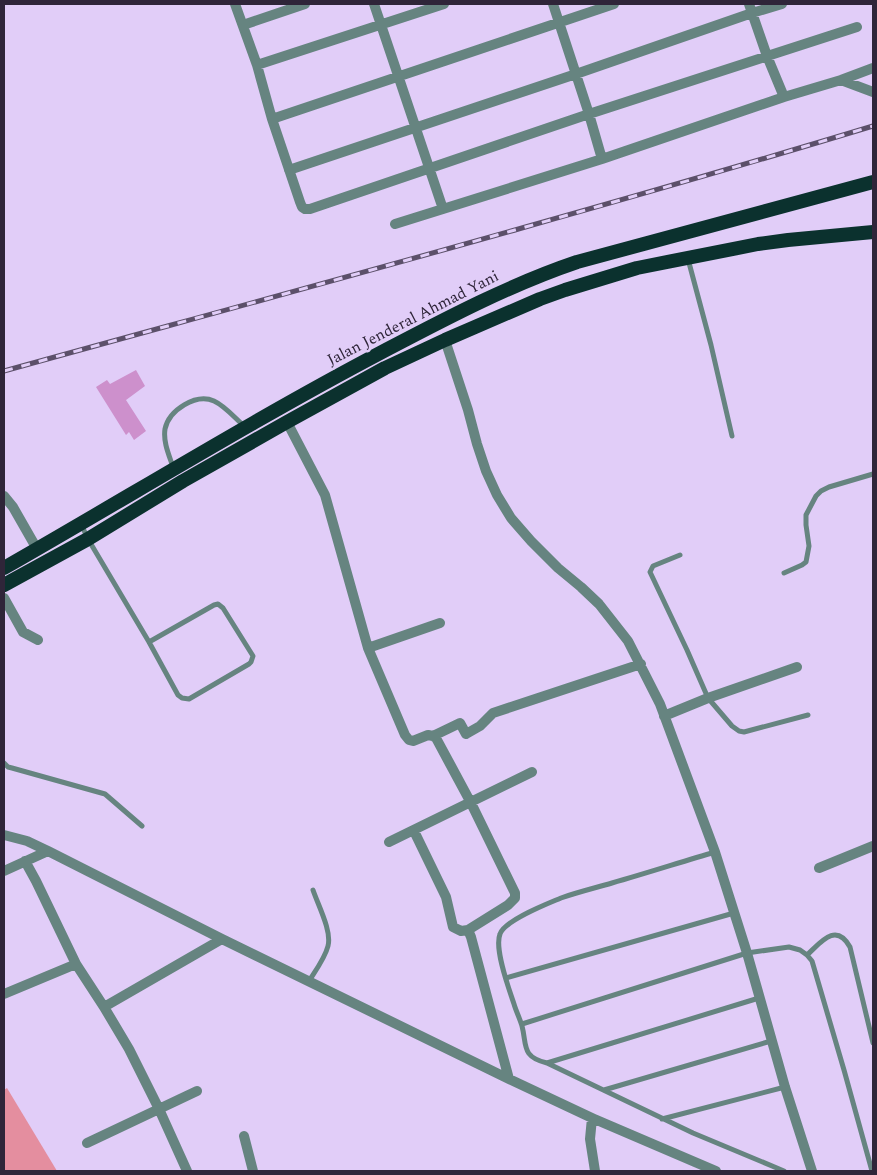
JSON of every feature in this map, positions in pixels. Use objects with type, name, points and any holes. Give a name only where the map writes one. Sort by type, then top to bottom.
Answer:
[{"type":"highway","name":"Jalan Jenderal Ahmad Yani","points":[[4,568],[317,386],[489,298],[551,271],[577,262],[873,182]]},
{"type":"highway","name":"Jalan Jenderal Ahmad Yani","points":[[4,585],[88,539],[183,481],[385,368],[444,340],[565,290],[637,268],[758,244],[873,232]]},
{"type":"street","points":[[235,4],[289,170],[300,202],[305,210],[589,114],[857,27]]},
{"type":"street","points":[[243,24],[305,4]]},
{"type":"street","points":[[374,4],[443,209]]},
{"type":"street","points":[[256,65],[444,4]]},
{"type":"street","points":[[553,4],[602,159]]},
{"type":"street","points":[[272,119],[614,4]]},
{"type":"street","points":[[289,170],[576,74],[751,8],[782,4]]},
{"type":"street","points":[[751,8],[767,56],[784,97]]},
{"type":"street","points":[[395,224],[602,159],[784,97],[842,80],[873,68]]},
{"type":"street","points":[[842,80],[873,92]]},
{"type":"street","points":[[444,340],[486,471],[497,495],[512,518],[531,541],[599,604],[628,641],[660,704],[715,852],[812,1171]]},
{"type":"street","points":[[287,422],[325,495],[368,648],[391,704],[409,740],[413,741],[433,736],[460,723],[466,734],[480,726],[494,713],[641,664]]},
{"type":"street","points":[[4,496],[13,507],[36,549]]},
{"type":"street","points":[[4,598],[20,629],[38,640]]},
{"type":"street","points":[[368,648],[440,623]]},
{"type":"street","points":[[664,716],[708,698],[797,667]]},
{"type":"street","points":[[414,831],[446,897],[453,927],[461,931],[468,930],[508,905],[515,898],[515,893],[470,803],[436,738],[433,736]]},
{"type":"street","points":[[389,842],[532,772]]},
{"type":"street","points":[[4,834],[27,841],[48,851],[222,939],[509,1079],[592,1118],[716,1171]]},
{"type":"street","points":[[819,868],[873,846]]},
{"type":"street","points":[[4,871],[48,851]]},
{"type":"street","points":[[25,861],[76,964],[129,1049],[187,1171]]},
{"type":"street","points":[[468,930],[476,951],[509,1079]]},
{"type":"street","points":[[104,1007],[222,939]]},
{"type":"street","points":[[4,994],[76,964]]},
{"type":"street","points":[[87,1143],[197,1091]]},
{"type":"street","points":[[592,1118],[590,1139],[595,1171]]},
{"type":"street","points":[[244,1136],[253,1171]]},
{"type":"lane","points":[[688,258],[712,345],[732,436]]},
{"type":"lane","points":[[174,470],[165,441],[165,430],[169,419],[190,401],[204,398],[216,401],[245,428]]},
{"type":"lane","points":[[784,573],[806,562],[809,546],[806,515],[816,496],[821,491],[830,487],[873,474]]},
{"type":"lane","points":[[81,523],[88,539],[178,695],[189,699],[249,664],[253,656],[218,604],[149,642]]},
{"type":"lane","points":[[680,555],[653,566],[650,572],[708,698],[739,732],[808,715]]},
{"type":"lane","points":[[4,763],[8,767],[105,794],[142,826]]},
{"type":"lane","points":[[715,852],[562,898],[508,924],[498,936],[498,948],[522,1024],[524,1044],[532,1057],[662,1119],[784,1171]]},
{"type":"lane","points":[[309,981],[328,948],[329,940],[313,890]]},
{"type":"lane","points":[[506,978],[734,913]]},
{"type":"lane","points":[[808,955],[827,937],[835,934],[842,936],[846,940],[850,946],[873,1043]]},
{"type":"lane","points":[[522,1024],[747,953],[789,947],[800,950],[808,955],[815,970],[872,1171]]},
{"type":"lane","points":[[547,1063],[759,998]]},
{"type":"lane","points":[[604,1090],[771,1040]]},
{"type":"lane","points":[[662,1119],[785,1087]]},
{"type":"shaded area","points":[[7,1088],[57,1171],[4,1171],[4,1090]]},
{"type":"building","points":[[136,370],[145,386],[126,400],[146,431],[134,440],[129,432],[126,435],[96,387],[107,380],[110,384]]},
{"type":"railway","points":[[4,371],[548,221],[873,126]]}]
